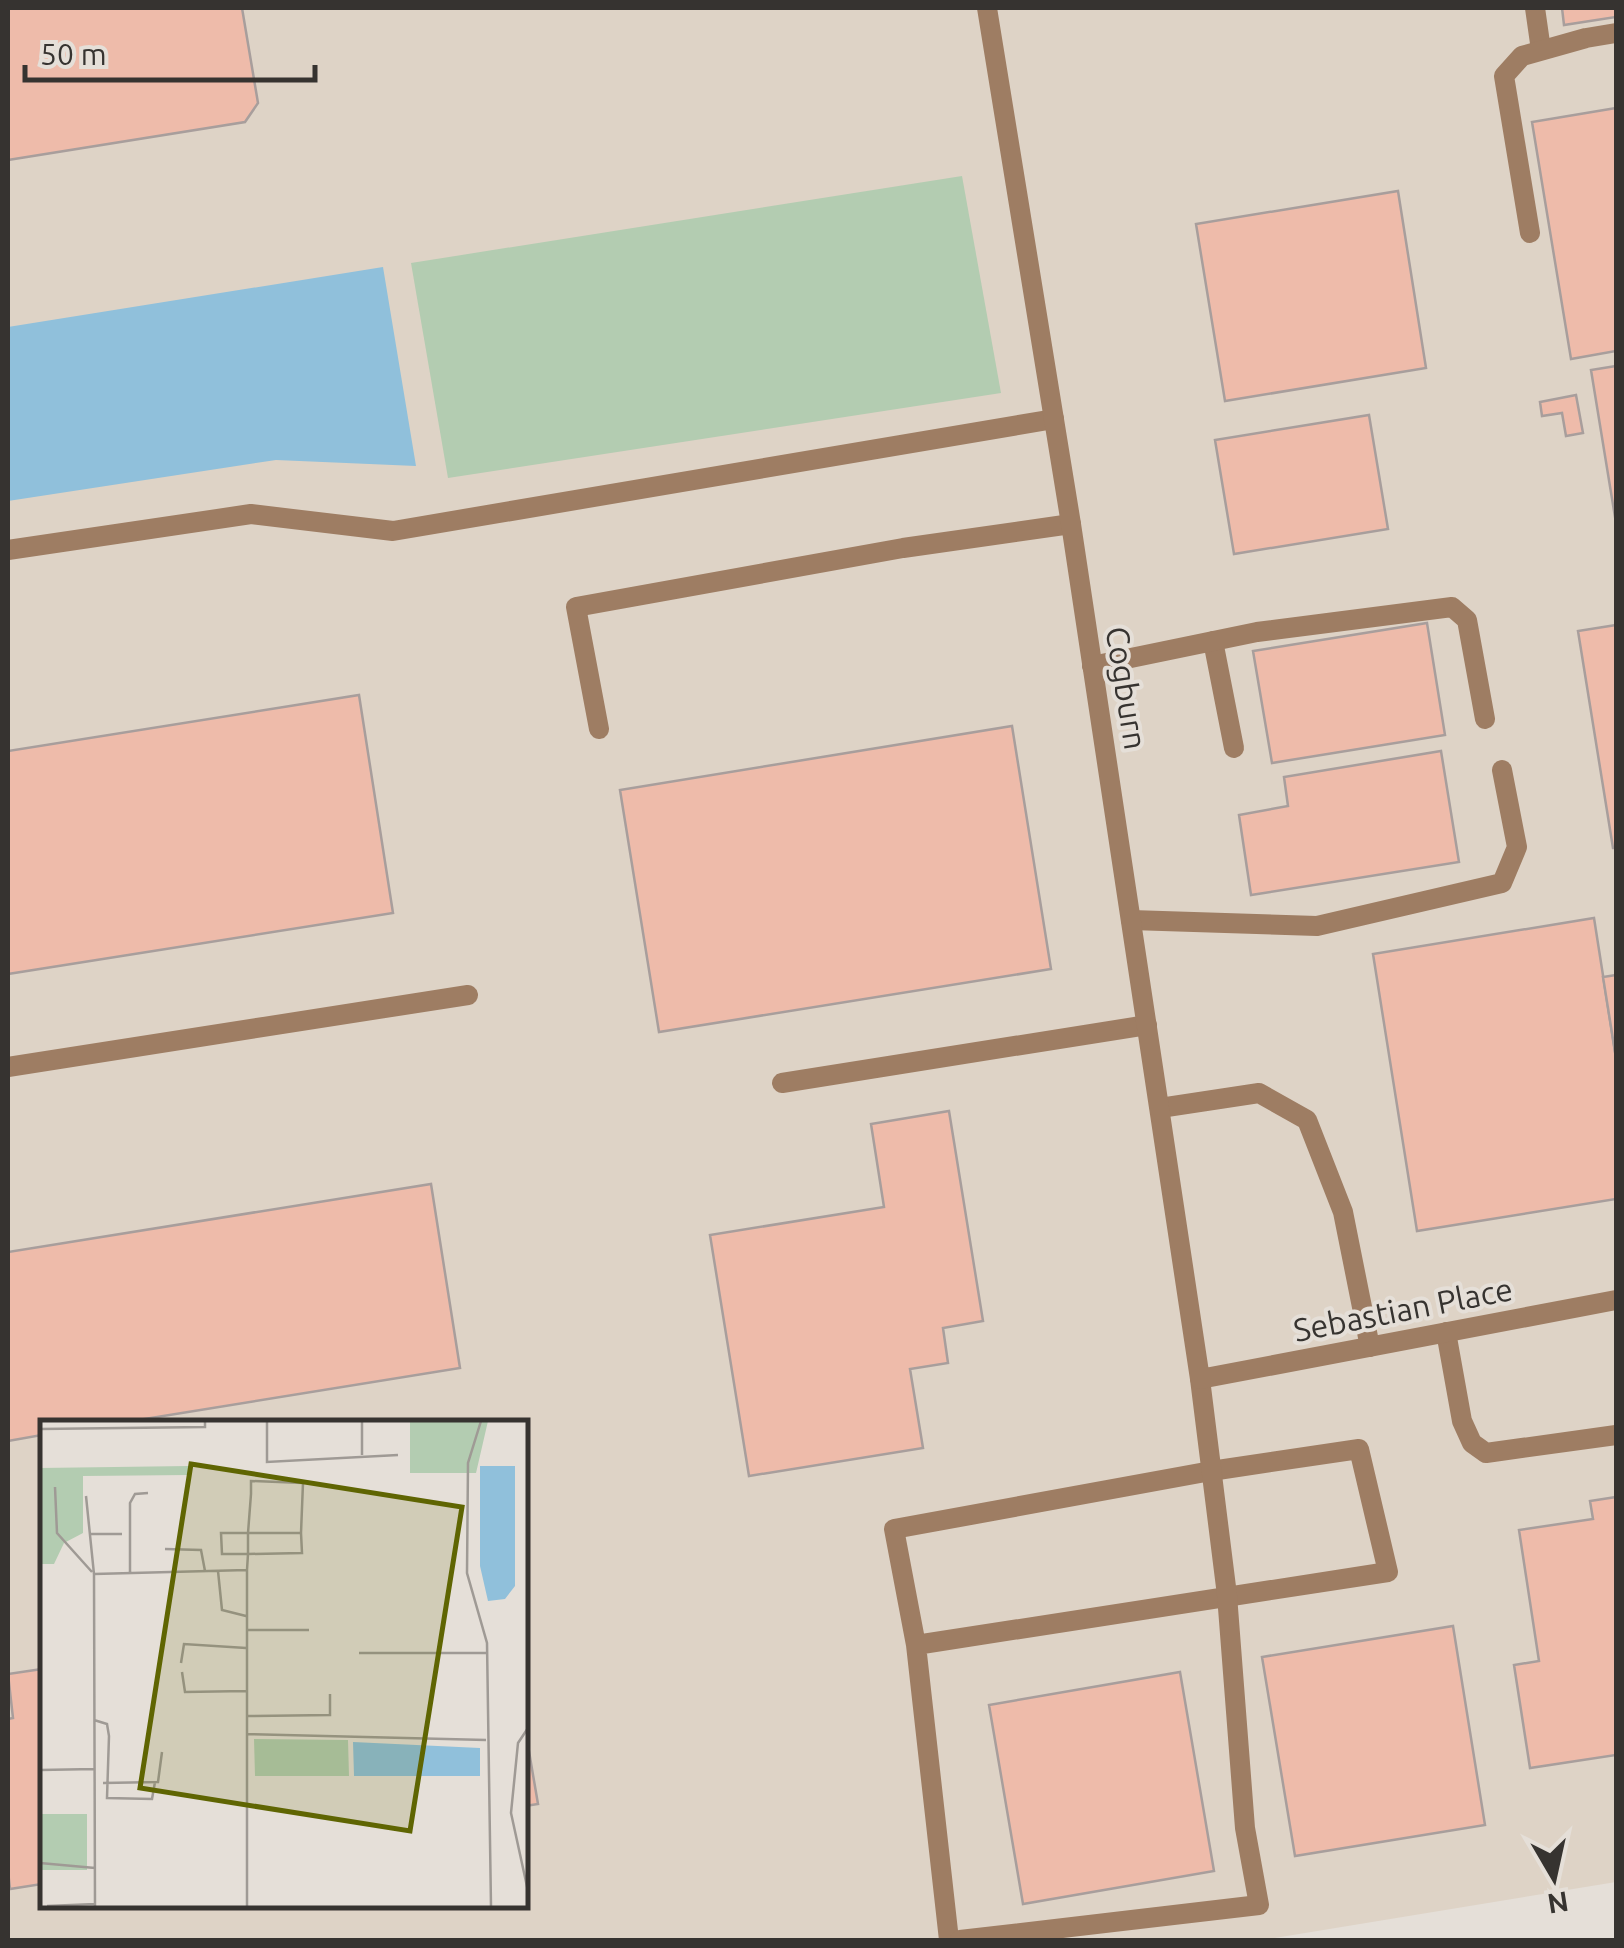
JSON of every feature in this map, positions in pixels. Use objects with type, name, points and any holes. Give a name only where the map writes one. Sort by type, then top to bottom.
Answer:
[{"type":"street","name":"Cogburn","points":[[960,1940],[1259,1905],[1245,1828],[1226,1595],[1200,1379],[1071,524],[987,8]]},
{"type":"street","points":[[1535,8],[1540,50]]},
{"type":"street","points":[[1530,234],[1504,76],[1522,56],[1616,33]]},
{"type":"street","points":[[8,550],[252,514],[393,531],[1054,418]]},
{"type":"street","points":[[599,730],[576,607],[903,548],[1071,524]]},
{"type":"street","points":[[1092,666],[1257,632],[1452,607],[1467,620],[1485,719]]},
{"type":"street","points":[[1213,641],[1234,748]]},
{"type":"street","points":[[1131,920],[1317,926],[1502,883],[1517,848],[1502,770]]},
{"type":"street","points":[[8,1067],[468,995]]},
{"type":"street","points":[[782,1083],[1147,1026]]},
{"type":"street","points":[[1160,1108],[1259,1094],[1307,1120],[1343,1212],[1370,1347]]},
{"type":"street","name":"Sebastian Place","points":[[1200,1379],[1616,1300]]},
{"type":"street","points":[[1446,1332],[1462,1422],[1472,1443],[1486,1452],[1616,1435]]},
{"type":"street","points":[[916,1645],[1388,1572],[1359,1449],[1211,1471],[894,1529],[916,1645],[950,1940]]},
{"type":"shaded area","points":[[8,8],[1616,8],[1616,1882],[1263,1940],[8,1940]]},
{"type":"green space","points":[[962,176],[1001,393],[448,478],[411,263]]},
{"type":"water","points":[[383,267],[416,466],[276,460],[8,501],[8,327]]},
{"type":"building","points":[[8,8],[242,8],[258,103],[245,122],[8,160]]},
{"type":"building","points":[[1562,8],[1616,8],[1616,17],[1564,25]]},
{"type":"building","points":[[1616,108],[1616,351],[1571,359],[1532,122]]},
{"type":"building","points":[[1398,191],[1426,368],[1225,401],[1196,224]]},
{"type":"building","points":[[1616,366],[1616,516],[1615,517],[1591,370]]},
{"type":"building","points":[[1576,395],[1583,433],[1566,436],[1562,413],[1542,416],[1540,402]]},
{"type":"building","points":[[1369,415],[1388,529],[1234,554],[1215,440]]},
{"type":"building","points":[[1427,623],[1445,735],[1272,763],[1253,651]]},
{"type":"building","points":[[1616,625],[1616,848],[1613,848],[1578,631]]},
{"type":"building","points":[[359,695],[393,913],[8,974],[8,751]]},
{"type":"building","points":[[1012,726],[1051,969],[659,1032],[620,790]]},
{"type":"building","points":[[1441,751],[1459,862],[1251,895],[1239,815],[1288,806],[1284,777]]},
{"type":"building","points":[[1594,918],[1616,1058],[1616,1199],[1417,1231],[1373,954]]},
{"type":"building","points":[[1616,975],[1616,1058],[1603,977]]},
{"type":"building","points":[[949,1111],[983,1321],[943,1328],[948,1363],[910,1369],[923,1448],[749,1476],[710,1235],[884,1207],[871,1124]]},
{"type":"building","points":[[431,1184],[460,1368],[139,1420],[40,1420],[40,1435],[8,1441],[8,1252]]},
{"type":"building","points":[[1616,1497],[1616,1755],[1530,1768],[1514,1665],[1539,1661],[1519,1530],[1593,1519],[1590,1501]]},
{"type":"building","points":[[1453,1626],[1485,1825],[1295,1856],[1262,1657]]},
{"type":"building","points":[[40,1669],[40,1884],[10,1889],[8,1719],[13,1718],[8,1674]]},
{"type":"building","points":[[1180,1672],[1214,1871],[1023,1904],[989,1705]]},
{"type":"building","points":[[528,1746],[538,1804],[528,1806]]}]
